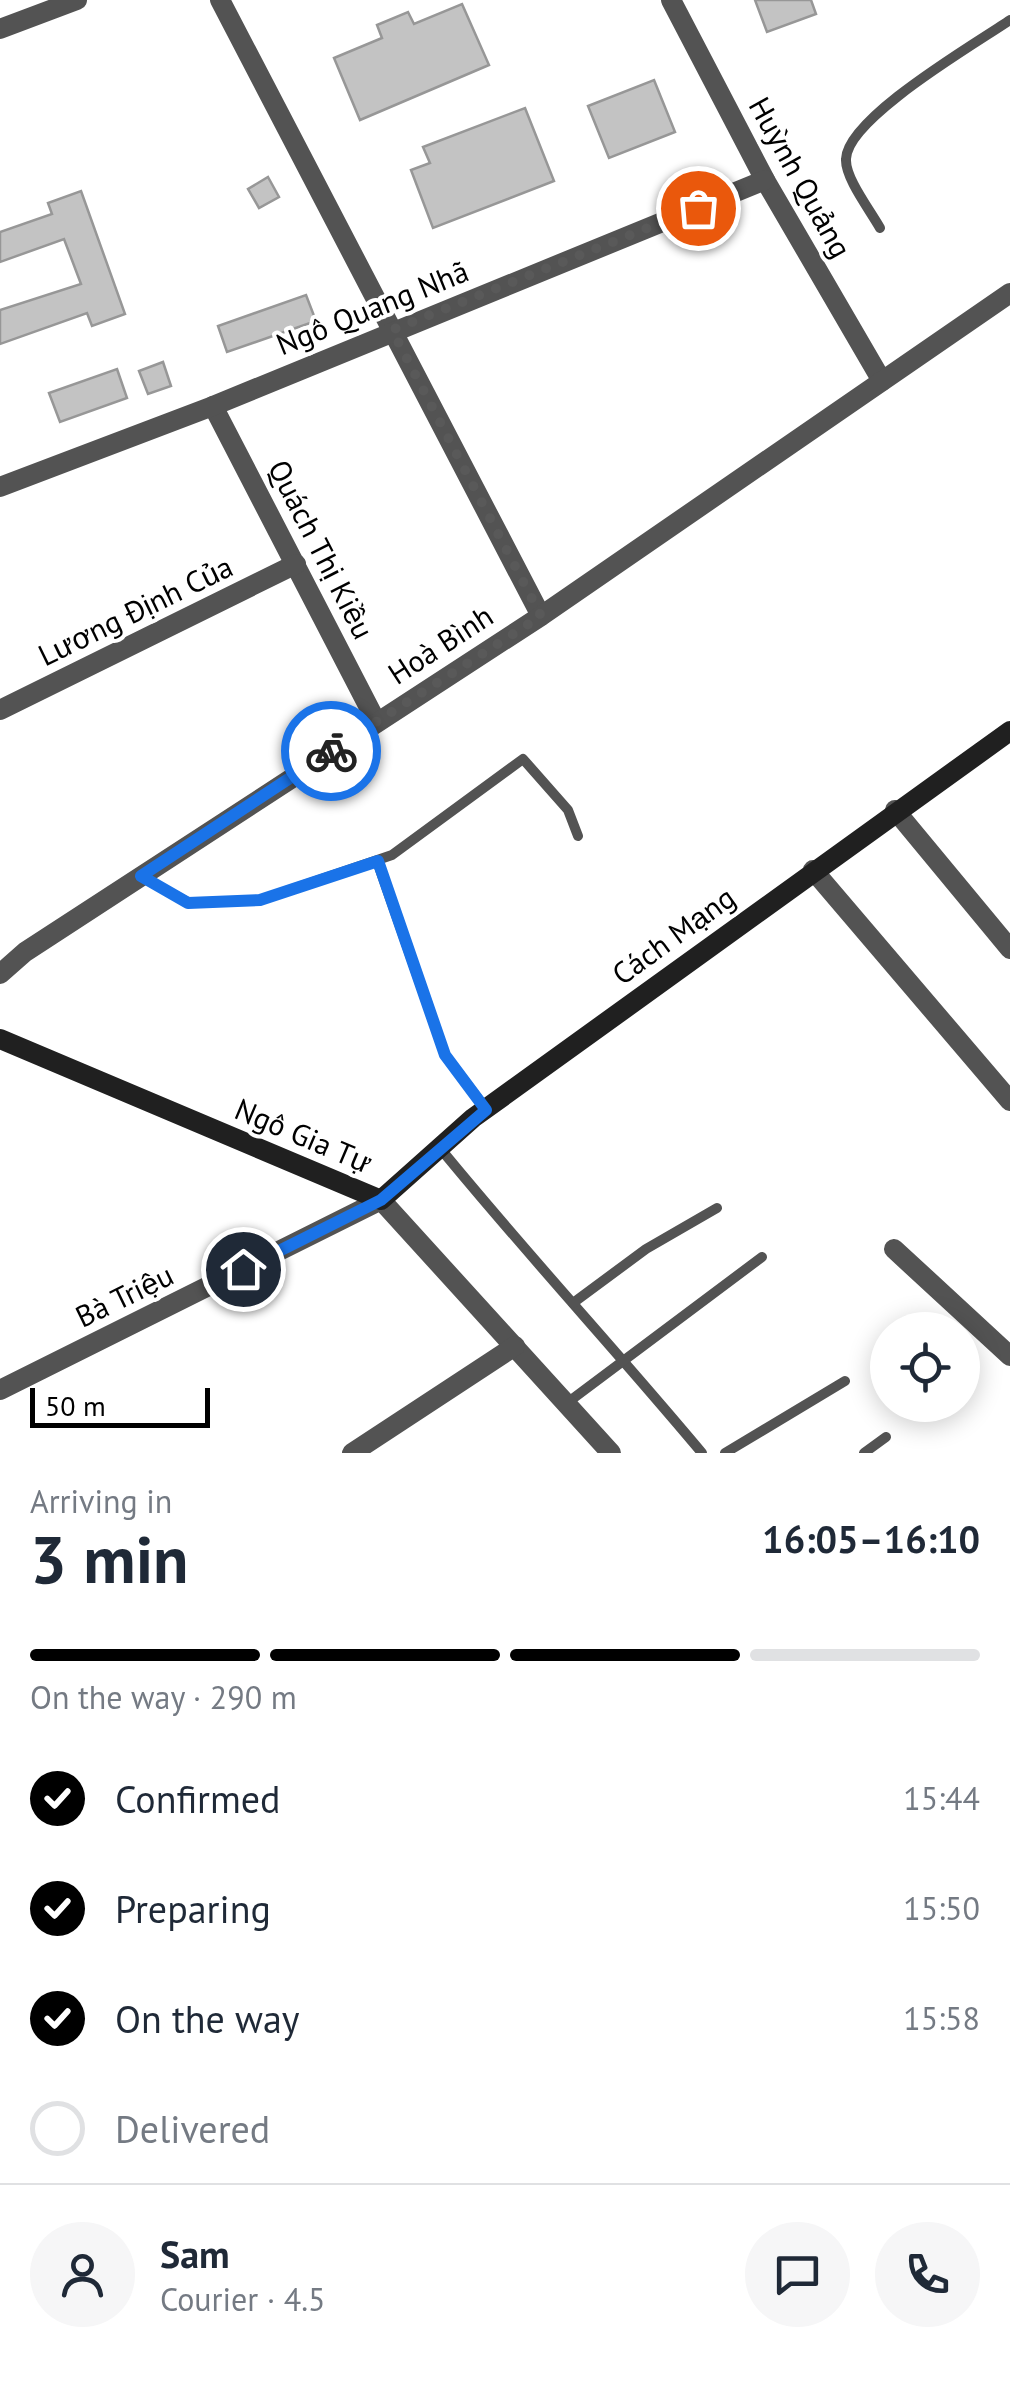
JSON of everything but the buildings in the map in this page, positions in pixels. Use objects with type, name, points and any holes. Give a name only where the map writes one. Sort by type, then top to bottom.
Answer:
[{"type":"main road","name":"Cách Mạng","points":[[381,1200],[486,1110],[895,810],[1010,731]]},
{"type":"main road","name":"Ngô Gia Tự","points":[[0,1039],[381,1200]]},
{"type":"street","points":[[0,29],[77,0]]},
{"type":"street","points":[[220,0],[541,616]]},
{"type":"street","name":"Huỳnh Quảng","points":[[672,0],[766,180],[882,381]]},
{"type":"street","name":"Ngô Quang Nhã","points":[[0,486],[213,406],[766,180]]},
{"type":"street","name":"Hoà Bình","points":[[0,974],[25,952],[541,616],[1010,293]]},
{"type":"street","name":"Quách Thị Kiều","points":[[213,406],[376,721]]},
{"type":"street","name":"Lương Định Của","points":[[0,710],[296,564]]},
{"type":"street","points":[[895,810],[1010,949]]},
{"type":"street","points":[[813,870],[1010,1101]]},
{"type":"street","name":"Ngô Gia Tự","points":[[381,1200],[610,1453]]},
{"type":"street","name":"Bà Triệu","points":[[0,1390],[381,1200]]},
{"type":"street","points":[[894,1249],[1010,1356]]},
{"type":"street","points":[[352,1453],[515,1346]]},
{"type":"lane","points":[[880,228],[845,163],[849,141],[880,111],[1010,20]]},
{"type":"lane","points":[[141,876],[188,903],[260,900],[378,861],[452,813],[523,759],[568,810],[578,836]]},
{"type":"lane","points":[[378,861],[445,1055],[486,1110]]},
{"type":"lane","points":[[440,1148],[702,1453]]},
{"type":"lane","points":[[572,1302],[646,1250],[717,1208]]},
{"type":"lane","points":[[566,1403],[762,1257]]},
{"type":"lane","points":[[726,1453],[845,1381]]},
{"type":"lane","points":[[864,1453],[886,1437]]},
{"type":"way so far","points":[[331,751],[541,616],[392,330],[698,208]]},
{"type":"route","points":[[243,1269],[381,1200],[486,1110],[445,1055],[378,861],[260,900],[188,903],[141,876],[331,751]]}]
